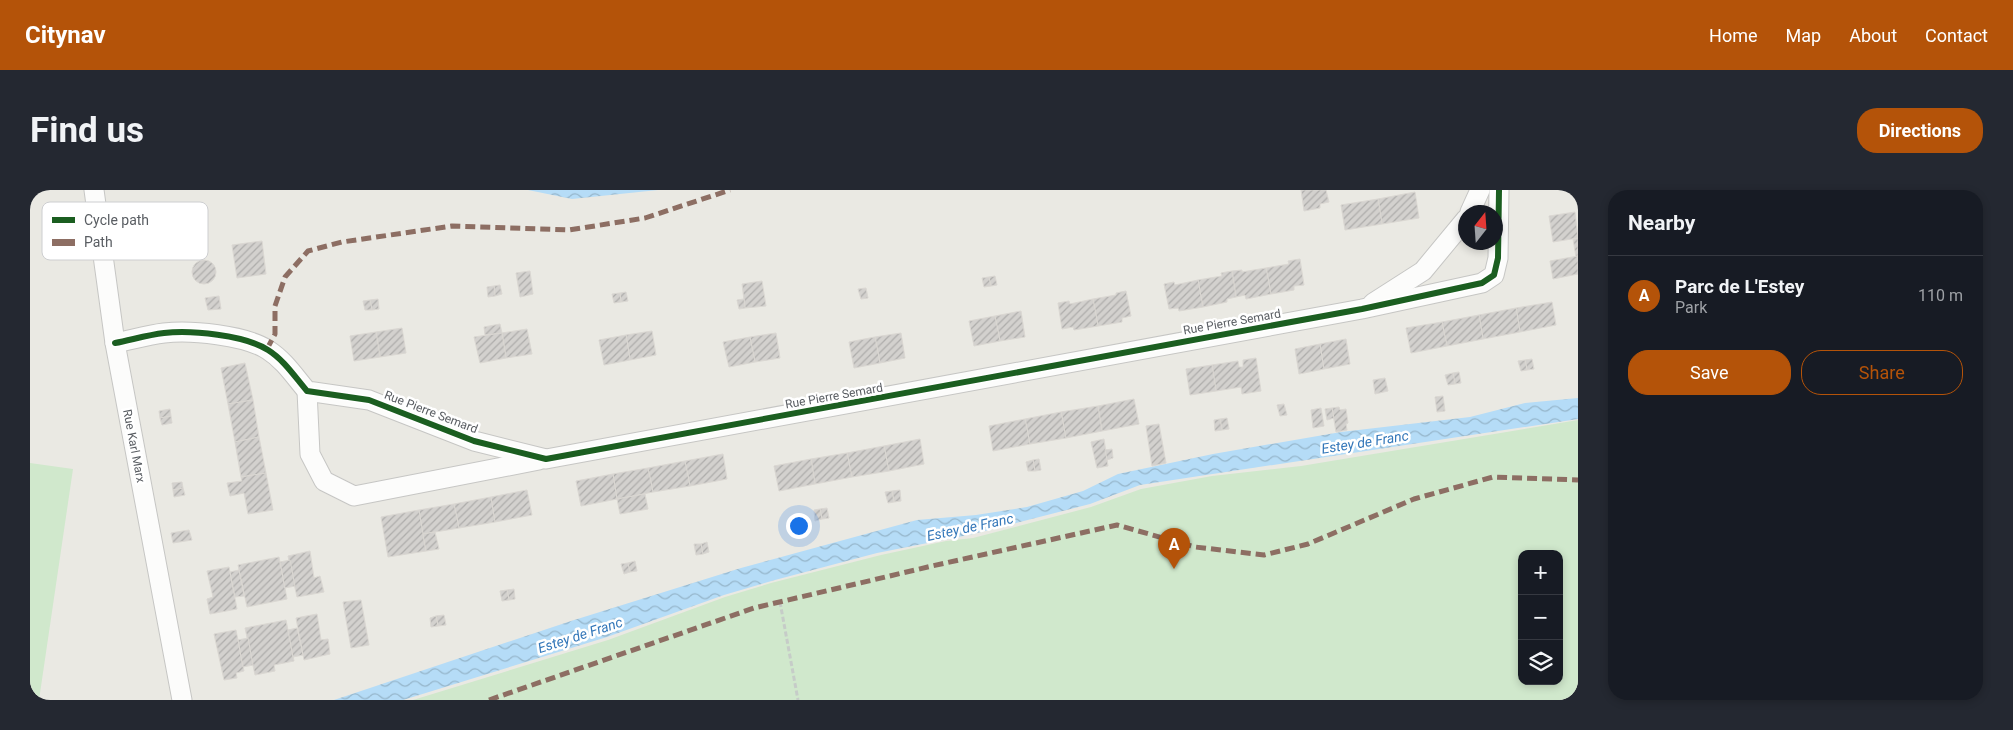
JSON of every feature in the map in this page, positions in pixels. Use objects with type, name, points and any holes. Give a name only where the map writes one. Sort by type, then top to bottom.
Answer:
[{"type":"street","points":[[1473,205],[1480,190]]},
{"type":"street","name":"Rue Pierre Semard","points":[[546,459],[474,441],[369,400],[308,391],[310,454],[324,481],[354,496],[1362,309],[1482,283],[1494,275],[1498,258],[1499,190]]},
{"type":"street","name":"Rue Pierre Semard","points":[[1362,309],[1423,271],[1458,229]]},
{"type":"street","name":"Rue Karl Marx","points":[[104,260],[115,343],[182,700]]},
{"type":"street","points":[[115,343],[164,333],[207,334],[248,341],[267,349],[280,359],[308,391]]},
{"type":"path","points":[[780,602],[798,700]]},
{"type":"green space","points":[[1578,420],[1578,700],[413,700],[608,640],[725,597],[771,583],[881,555],[946,541],[973,538],[1091,507],[1141,489],[1212,476],[1301,466]]},
{"type":"green space","points":[[30,463],[73,469],[39,700],[30,700]]},
{"type":"water","points":[[528,190],[658,190],[572,199]]},
{"type":"water","name":"Estey de Franc","points":[[1578,398],[1578,419],[1140,485],[1090,504],[973,534],[877,553],[775,580],[724,595],[607,637],[403,700],[334,700],[571,621],[741,568],[917,520],[976,515],[1027,507],[1083,491],[1118,474],[1213,454],[1341,432],[1470,417],[1525,403]]},
{"type":"building","points":[[1301,190],[1326,190],[1329,202],[1320,204],[1320,208],[1304,211]]},
{"type":"building","points":[[1415,192],[1419,218],[1382,224],[1378,199]]},
{"type":"building","points":[[1378,199],[1382,224],[1345,230],[1341,205]]},
{"type":"building","points":[[1575,212],[1578,238],[1553,242],[1549,216]]},
{"type":"building","points":[[1578,238],[1578,256],[1576,257],[1573,239]]},
{"type":"building","points":[[262,241],[266,274],[237,278],[232,245]]},
{"type":"building","points":[[1578,256],[1578,274],[1553,279],[1550,261]]},
{"type":"building","points":[[1300,259],[1304,285],[1294,286],[1294,290],[1271,294],[1266,268],[1289,264],[1288,261]]},
{"type":"building","points":[[204,260],[213,263],[216,272],[213,281],[204,284],[195,281],[192,272],[195,263]]},
{"type":"building","points":[[1266,268],[1271,294],[1246,299],[1245,295],[1236,297],[1232,271],[1242,270],[1242,272]]},
{"type":"building","points":[[530,271],[533,294],[520,297],[516,273]]},
{"type":"building","points":[[1232,271],[1236,297],[1227,299],[1227,302],[1203,307],[1198,280],[1222,276],[1221,273]]},
{"type":"building","points":[[995,276],[997,285],[991,286],[989,277]]},
{"type":"building","points":[[989,277],[991,286],[984,287],[982,278]]},
{"type":"building","points":[[1198,280],[1203,307],[1179,311],[1178,308],[1169,309],[1164,284],[1174,282],[1175,285]]},
{"type":"building","points":[[762,281],[766,306],[745,308],[742,284]]},
{"type":"building","points":[[500,285],[502,294],[495,296],[494,286]]},
{"type":"building","points":[[494,286],[495,296],[488,297],[487,287]]},
{"type":"building","points":[[866,288],[868,298],[861,299],[858,289]]},
{"type":"building","points":[[1126,291],[1131,316],[1122,318],[1122,322],[1098,326],[1093,299],[1116,295],[1116,293]]},
{"type":"building","points":[[626,292],[628,301],[621,302],[620,293]]},
{"type":"building","points":[[620,293],[621,302],[614,303],[612,294]]},
{"type":"building","points":[[219,296],[221,309],[208,310],[205,298]]},
{"type":"building","points":[[378,299],[379,309],[372,310],[370,300]]},
{"type":"building","points":[[744,299],[745,308],[739,309],[737,300]]},
{"type":"building","points":[[1093,299],[1098,326],[1074,330],[1073,327],[1062,329],[1058,303],[1069,301],[1070,304]]},
{"type":"building","points":[[370,300],[372,310],[365,310],[363,301]]},
{"type":"building","points":[[1552,302],[1556,325],[1520,332],[1516,308]]},
{"type":"building","points":[[1516,308],[1520,332],[1483,339],[1479,315]]},
{"type":"building","points":[[1021,311],[1025,337],[1000,341],[995,316]]},
{"type":"building","points":[[1479,315],[1483,339],[1447,346],[1442,322]]},
{"type":"building","points":[[995,316],[1000,341],[974,346],[969,321]]},
{"type":"building","points":[[1442,322],[1447,346],[1411,353],[1406,328]]},
{"type":"building","points":[[500,324],[502,333],[485,335],[484,327]]},
{"type":"building","points":[[402,328],[406,353],[380,357],[376,332]]},
{"type":"building","points":[[527,329],[532,354],[506,358],[502,333]]},
{"type":"building","points":[[652,331],[656,355],[630,360],[626,335]]},
{"type":"building","points":[[376,332],[380,357],[354,361],[350,336]]},
{"type":"building","points":[[502,333],[506,358],[480,363],[474,337]]},
{"type":"building","points":[[776,333],[780,358],[755,362],[750,337]]},
{"type":"building","points":[[901,333],[905,358],[880,363],[875,337]]},
{"type":"building","points":[[626,335],[630,360],[604,365],[599,340]]},
{"type":"building","points":[[750,337],[755,362],[729,367],[723,342]]},
{"type":"building","points":[[875,337],[880,363],[854,368],[849,342]]},
{"type":"building","points":[[1346,339],[1350,364],[1324,369],[1320,344]]},
{"type":"building","points":[[1320,344],[1324,369],[1299,374],[1295,349]]},
{"type":"building","points":[[1256,358],[1261,391],[1242,394],[1241,387],[1216,391],[1212,365],[1238,361],[1239,367],[1243,367],[1243,360]]},
{"type":"building","points":[[1532,359],[1534,369],[1527,370],[1525,360]]},
{"type":"building","points":[[1525,360],[1527,370],[1521,371],[1518,361]]},
{"type":"building","points":[[245,363],[253,400],[228,404],[221,368]]},
{"type":"building","points":[[1212,365],[1216,391],[1190,395],[1186,369]]},
{"type":"building","points":[[1459,372],[1461,383],[1455,384],[1453,373]]},
{"type":"building","points":[[1453,373],[1455,384],[1448,385],[1445,375]]},
{"type":"building","points":[[1385,378],[1388,391],[1375,394],[1373,380]]},
{"type":"building","points":[[1443,396],[1445,411],[1437,412],[1435,397]]},
{"type":"building","points":[[1134,399],[1139,424],[1102,431],[1098,406]]},
{"type":"building","points":[[253,400],[259,437],[235,442],[228,404]]},
{"type":"building","points":[[1284,404],[1287,415],[1280,416],[1277,405]]},
{"type":"building","points":[[1098,406],[1102,431],[1066,438],[1061,412]]},
{"type":"building","points":[[1339,407],[1340,410],[1346,409],[1348,423],[1346,424],[1347,430],[1336,432],[1332,408]]},
{"type":"building","points":[[1321,408],[1324,426],[1313,428],[1311,410]]},
{"type":"building","points":[[1332,408],[1334,418],[1327,420],[1325,409]]},
{"type":"building","points":[[170,409],[171,416],[160,418],[159,411]]},
{"type":"building","points":[[1061,412],[1066,438],[1030,444],[1025,419]]},
{"type":"building","points":[[171,416],[172,423],[162,425],[160,418]]},
{"type":"building","points":[[1227,418],[1229,429],[1222,430],[1220,419]]},
{"type":"building","points":[[1025,419],[1030,444],[993,451],[989,426]]},
{"type":"building","points":[[1220,419],[1222,430],[1215,431],[1214,420]]},
{"type":"building","points":[[1159,424],[1166,463],[1152,466],[1146,426]]},
{"type":"building","points":[[259,437],[266,473],[241,477],[235,442]]},
{"type":"building","points":[[920,439],[924,464],[889,471],[884,446]]},
{"type":"building","points":[[1104,439],[1108,466],[1097,468],[1091,442]]},
{"type":"building","points":[[884,446],[889,471],[852,477],[847,453]]},
{"type":"building","points":[[1112,449],[1113,458],[1107,460],[1105,450]]},
{"type":"building","points":[[847,453],[852,477],[815,484],[811,459]]},
{"type":"building","points":[[723,454],[727,479],[690,486],[685,461]]},
{"type":"building","points":[[811,459],[815,484],[779,491],[774,466]]},
{"type":"building","points":[[1039,459],[1041,470],[1035,471],[1033,460]]},
{"type":"building","points":[[1033,460],[1035,471],[1028,471],[1026,462]]},
{"type":"building","points":[[685,461],[690,486],[653,492],[648,468]]},
{"type":"building","points":[[648,468],[653,492],[617,499],[613,474]]},
{"type":"building","points":[[266,473],[273,510],[248,514],[244,493],[230,496],[227,483],[242,481],[241,477]]},
{"type":"building","points":[[613,474],[617,499],[581,506],[576,481]]},
{"type":"building","points":[[182,482],[183,488],[173,490],[172,483]]},
{"type":"building","points":[[183,488],[185,495],[174,497],[173,490]]},
{"type":"building","points":[[527,490],[532,515],[495,522],[491,497]]},
{"type":"building","points":[[900,490],[901,501],[894,502],[892,491]]},
{"type":"building","points":[[892,491],[894,502],[888,503],[885,492]]},
{"type":"building","points":[[645,494],[648,509],[620,514],[617,499]]},
{"type":"building","points":[[491,497],[495,522],[459,528],[454,504]]},
{"type":"building","points":[[454,504],[459,528],[423,534],[419,510]]},
{"type":"building","points":[[827,508],[829,518],[822,519],[820,509]]},
{"type":"building","points":[[820,509],[822,519],[815,521],[814,510]]},
{"type":"building","points":[[419,510],[426,551],[388,557],[381,517]]},
{"type":"building","points":[[189,530],[192,540],[173,543],[171,533]]},
{"type":"building","points":[[435,532],[439,549],[426,551],[423,534]]},
{"type":"building","points":[[707,542],[709,552],[703,554],[701,544]]},
{"type":"building","points":[[694,544],[701,544],[703,554],[696,555]]},
{"type":"building","points":[[310,551],[314,578],[320,576],[324,592],[297,597],[288,556]]},
{"type":"building","points":[[279,557],[287,599],[247,607],[238,565]]},
{"type":"building","points":[[290,560],[295,586],[285,588],[280,562]]},
{"type":"building","points":[[635,561],[637,571],[630,572],[628,563]]},
{"type":"building","points":[[628,563],[630,572],[624,574],[621,564]]},
{"type":"building","points":[[229,567],[237,609],[210,614],[207,599],[213,597],[207,571]]},
{"type":"building","points":[[239,570],[244,596],[235,597],[230,572]]},
{"type":"building","points":[[514,589],[515,599],[509,600],[507,590]]},
{"type":"building","points":[[507,590],[509,600],[502,601],[500,591]]},
{"type":"building","points":[[361,600],[369,645],[351,648],[343,602]]},
{"type":"building","points":[[317,614],[321,640],[328,639],[330,654],[304,660],[296,618]]},
{"type":"building","points":[[444,615],[446,625],[438,626],[436,616]]},
{"type":"building","points":[[436,616],[438,626],[431,627],[430,618]]},
{"type":"building","points":[[286,620],[294,661],[274,665],[275,671],[255,675],[245,628]]},
{"type":"building","points":[[297,628],[303,655],[293,657],[288,630]]},
{"type":"building","points":[[236,630],[244,671],[236,673],[237,678],[224,680],[214,634]]},
{"type":"building","points":[[248,638],[253,665],[243,667],[238,640]]},
{"type":"marked path","points":[[267,349],[275,334],[275,306],[285,277],[308,251],[342,242],[452,226],[569,230],[645,218],[730,190]]},
{"type":"marked path","points":[[489,700],[754,608],[1117,525],[1195,547],[1264,555],[1308,544],[1414,499],[1493,477],[1578,480]]},
{"type":"cycle path","points":[[115,343],[175,332],[232,337],[258,345],[274,354],[307,391],[369,400],[474,441],[546,459],[1362,309],[1482,283],[1494,275],[1498,258],[1499,190]]},
{"type":"place","name":"Parc de L'Estey","points":[[1174,569]]}]
